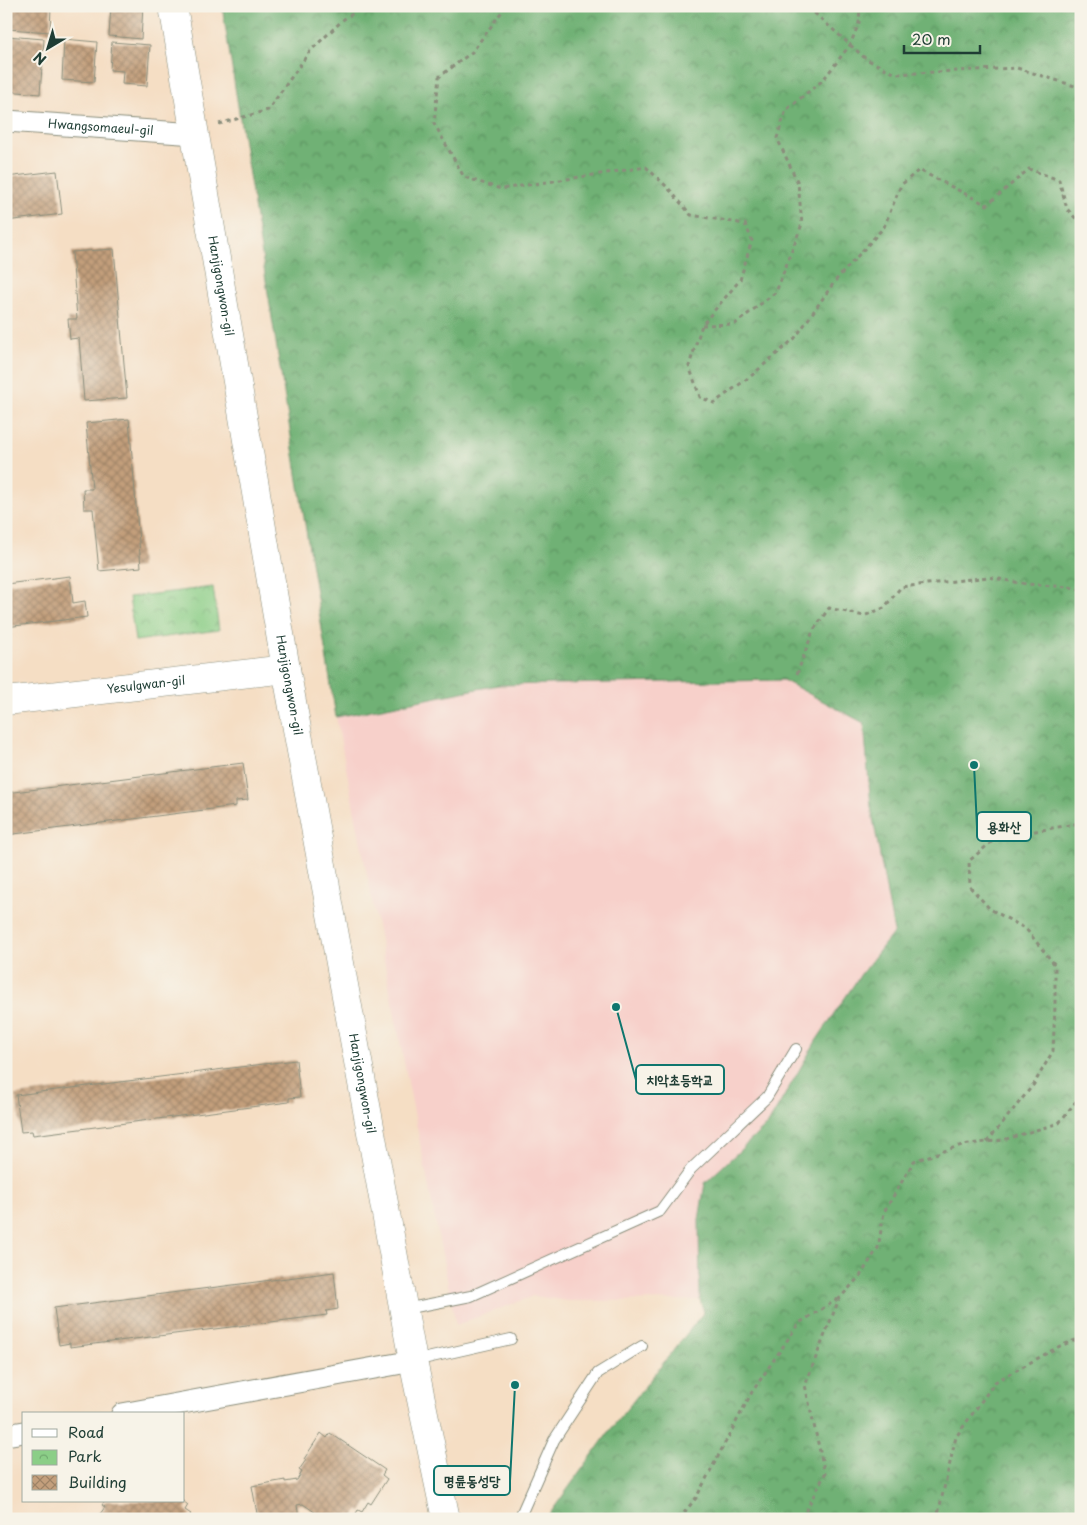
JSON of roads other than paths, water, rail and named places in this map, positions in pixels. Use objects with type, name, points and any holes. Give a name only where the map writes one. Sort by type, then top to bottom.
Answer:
[{"type":"street","name":"Hanjigongwon-gil","points":[[173,6],[206,129],[286,669],[413,1361],[446,1519]]},
{"type":"street","name":"Hwangsomaeul-gil","points":[[6,121],[206,129]]},
{"type":"street","name":"Yesulgwan-gil","points":[[6,701],[286,669]]},
{"type":"street","points":[[133,1412],[413,1361]]},
{"type":"street","points":[[6,1435],[22,1432]]},
{"type":"lane","points":[[404,1310],[472,1296],[660,1211],[691,1169],[767,1097],[796,1049]]},
{"type":"lane","points":[[413,1361],[511,1339]]},
{"type":"lane","points":[[519,1519],[554,1440],[598,1373],[642,1346]]},
{"type":"place","name":"용화산","points":[[974,765]]},
{"type":"place","name":"치악초등학교","points":[[616,1007]]},
{"type":"place","name":"명륜동성당","points":[[515,1385]]}]
